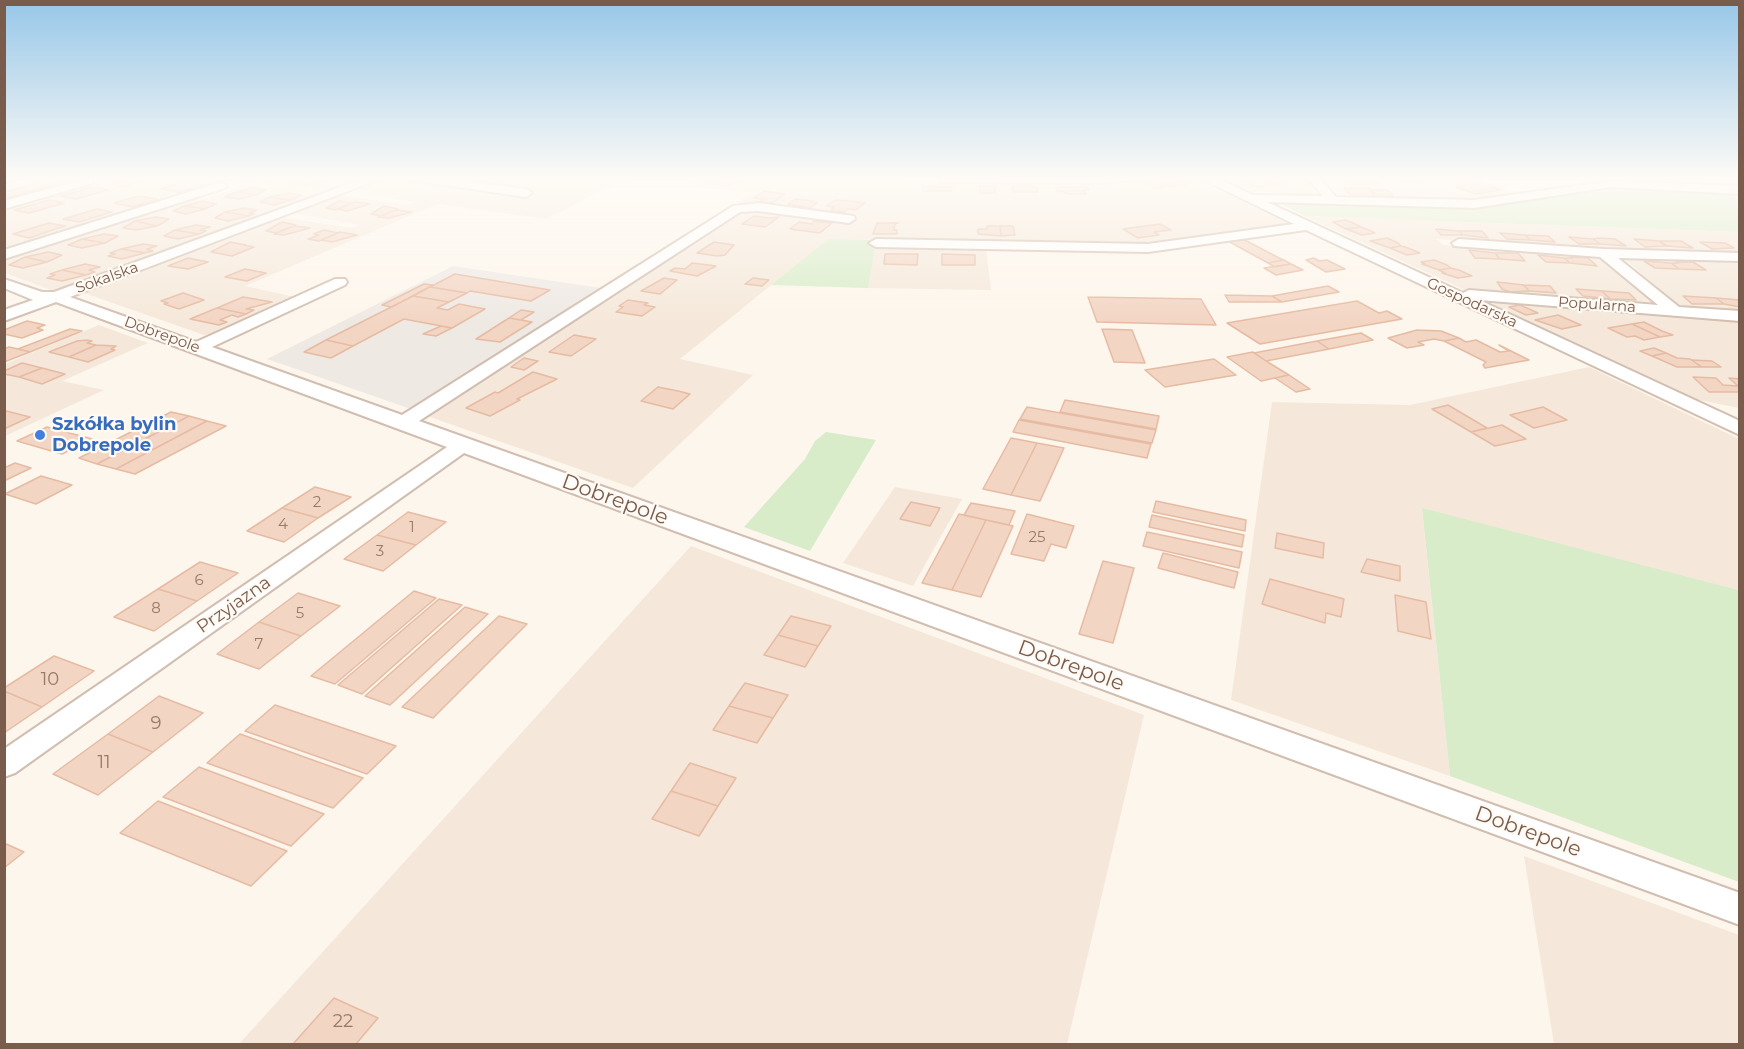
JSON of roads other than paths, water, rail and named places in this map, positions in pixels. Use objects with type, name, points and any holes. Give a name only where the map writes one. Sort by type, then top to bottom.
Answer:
[{"type":"street","points":[[4,255],[95,226]]},
{"type":"street","name":"Sokalska","points":[[4,316],[247,226]]},
{"type":"street","points":[[403,423],[712,226]]},
{"type":"street","points":[[876,243],[1148,248],[1308,226]]},
{"type":"street","name":"Gospodarska","points":[[1308,226],[1740,429]]},
{"type":"street","points":[[1459,243],[1605,253],[1740,257]]},
{"type":"street","points":[[1605,253],[1675,311]]},
{"type":"street","points":[[196,348],[340,282]]},
{"type":"street","name":"Dobrepole","points":[[4,283],[40,297],[56,297],[1740,909]]},
{"type":"street","name":"Popularna","points":[[1455,294],[1740,316]]},
{"type":"street","name":"Przyjazna","points":[[4,765],[463,445]]},
{"type":"place","name":"Szkółka bylin Dobrepole","points":[[40,435]]}]
